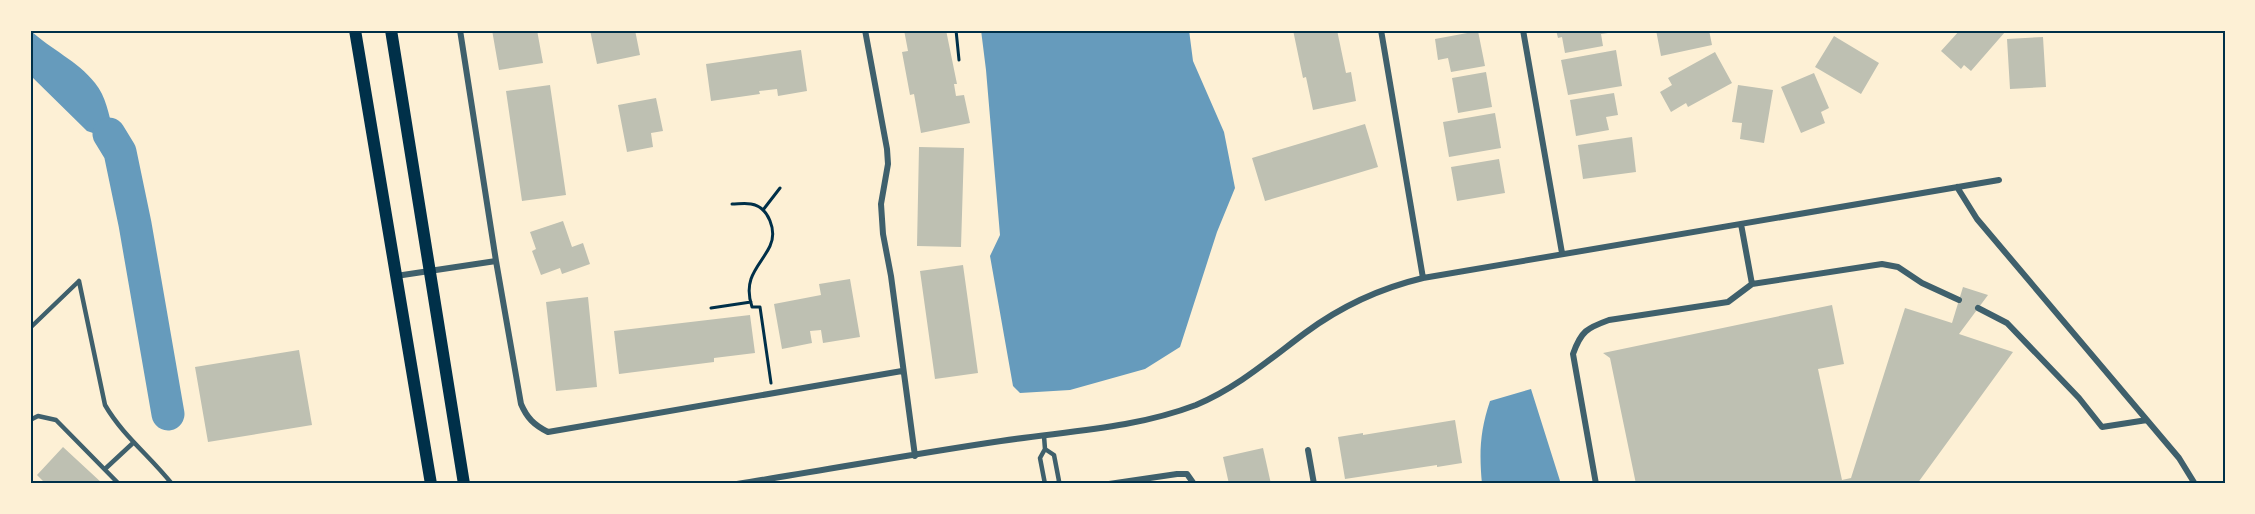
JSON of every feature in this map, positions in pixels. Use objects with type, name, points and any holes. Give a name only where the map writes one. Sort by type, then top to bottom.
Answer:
[{"type":"main road","points":[[355,30],[431,484]]},
{"type":"main road","points":[[391,30],[464,484]]},
{"type":"street","points":[[460,30],[496,261],[521,404],[527,418],[548,432],[902,371]]},
{"type":"street","points":[[865,30],[887,149],[888,164],[881,204],[883,234],[891,276],[915,456]]},
{"type":"street","points":[[1381,30],[1423,278]]},
{"type":"street","points":[[1523,30],[1562,254]]},
{"type":"street","points":[[737,484],[1151,420],[1197,404],[1230,388],[1339,310],[1384,289],[1423,278],[1999,180]]},
{"type":"street","points":[[1957,187],[1977,219],[2179,458],[2195,484]]},
{"type":"street","points":[[1741,224],[1752,284]]},
{"type":"street","points":[[396,276],[496,261]]},
{"type":"street","points":[[1596,484],[1573,354],[1578,338],[1592,326],[1609,320],[1728,302],[1752,284],[1882,264],[1898,267],[1922,283],[1959,300]]},
{"type":"street","points":[[1978,308],[2007,323],[2072,391],[2102,427],[2147,420]]},
{"type":"street","points":[[1308,450],[1314,484]]},
{"type":"street","points":[[1109,484],[1177,474],[1188,474],[1194,484]]},
{"type":"lane","points":[[30,328],[79,281],[105,405],[114,421],[172,484]]},
{"type":"lane","points":[[30,420],[38,417],[56,420],[120,484]]},
{"type":"lane","points":[[1044,436],[1045,449],[1040,458],[1045,484]]},
{"type":"lane","points":[[105,469],[133,443]]},
{"type":"lane","points":[[1045,449],[1054,455],[1059,482],[1057,484]]},
{"type":"path","points":[[956,30],[959,60]]},
{"type":"path","points":[[763,210],[780,188]]},
{"type":"path","points":[[732,204],[751,204],[763,210],[771,224],[773,236],[771,245],[751,278],[750,302],[754,308],[760,307],[774,393]]},
{"type":"path","points":[[711,308],[750,302]]},
{"type":"water","points":[[30,30],[80,68],[95,83],[104,100],[113,131],[105,137],[87,131],[30,75]]},
{"type":"water","points":[[981,30],[1189,30],[1193,61],[1224,132],[1235,188],[1217,232],[1180,347],[1145,369],[1070,390],[1020,393],[1013,386],[990,256],[1000,235]]},
{"type":"water","points":[[1531,389],[1561,484],[1482,484],[1481,442],[1490,401]]},
{"type":"building","points":[[492,30],[537,30],[543,63],[499,70]]},
{"type":"building","points":[[590,30],[635,30],[640,55],[597,64]]},
{"type":"building","points":[[904,30],[946,30],[957,84],[954,84],[956,96],[964,95],[970,123],[921,133],[914,94],[910,95],[902,52],[908,51]]},
{"type":"building","points":[[1293,30],[1337,30],[1346,73],[1351,72],[1356,101],[1313,110],[1306,77],[1303,78]]},
{"type":"building","points":[[1556,30],[1607,30],[1608,33],[1601,34],[1603,46],[1565,53],[1562,37],[1558,38]]},
{"type":"building","points":[[1656,30],[1709,30],[1712,45],[1661,56]]},
{"type":"building","points":[[1960,30],[2003,30],[2005,32],[1971,71],[1964,65],[1961,69],[1941,51]]},
{"type":"building","points":[[1478,31],[1485,66],[1451,72],[1448,58],[1438,60],[1435,39]]},
{"type":"building","points":[[1834,36],[1879,63],[1861,94],[1815,67]]},
{"type":"building","points":[[2043,37],[2046,87],[2010,89],[2007,39]]},
{"type":"building","points":[[801,50],[807,91],[778,96],[777,89],[759,91],[760,94],[711,101],[706,64]]},
{"type":"building","points":[[1616,50],[1622,86],[1568,95],[1561,60]]},
{"type":"building","points":[[1715,52],[1732,83],[1688,107],[1686,103],[1671,112],[1660,92],[1672,85],[1668,78]]},
{"type":"building","points":[[1486,72],[1492,107],[1458,113],[1452,78]]},
{"type":"building","points":[[1814,73],[1829,108],[1821,112],[1825,123],[1801,133],[1781,87]]},
{"type":"building","points":[[550,85],[566,195],[522,201],[506,91]]},
{"type":"building","points":[[1738,85],[1773,90],[1764,143],[1740,139],[1742,123],[1732,122]]},
{"type":"building","points":[[1614,93],[1618,115],[1606,117],[1609,130],[1576,136],[1570,100]]},
{"type":"building","points":[[656,98],[663,131],[651,133],[653,147],[627,152],[618,105]]},
{"type":"building","points":[[1495,113],[1501,148],[1449,157],[1443,122]]},
{"type":"building","points":[[1365,124],[1378,167],[1265,201],[1252,158]]},
{"type":"building","points":[[1632,137],[1636,172],[1583,179],[1578,145]]},
{"type":"building","points":[[919,147],[964,148],[961,247],[917,246]]},
{"type":"building","points":[[1499,159],[1505,193],[1457,201],[1451,167]]},
{"type":"building","points":[[563,221],[572,247],[583,243],[590,264],[562,274],[560,268],[541,275],[532,251],[536,249],[530,232]]},
{"type":"building","points":[[963,265],[978,373],[935,379],[920,271]]},
{"type":"building","points":[[850,279],[860,337],[823,343],[821,330],[810,331],[812,343],[782,349],[774,304],[821,295],[819,284]]},
{"type":"building","points":[[1963,287],[1988,295],[1959,334],[2013,352],[1917,484],[1636,484],[1610,358],[1603,353],[1832,305],[1844,364],[1818,369],[1842,480],[1851,478],[1905,308],[1952,323]]},
{"type":"building","points":[[588,297],[597,387],[556,391],[546,302]]},
{"type":"building","points":[[750,315],[755,353],[714,358],[714,362],[619,374],[614,331]]},
{"type":"building","points":[[299,350],[312,425],[208,442],[195,367]]},
{"type":"building","points":[[1455,420],[1462,463],[1345,479],[1338,437]]},
{"type":"building","points":[[63,447],[103,484],[46,484],[37,475]]},
{"type":"building","points":[[1263,448],[1271,484],[1229,484],[1223,457]]},
{"type":"waterway","points":[[109,134],[120,152],[168,414]]}]
